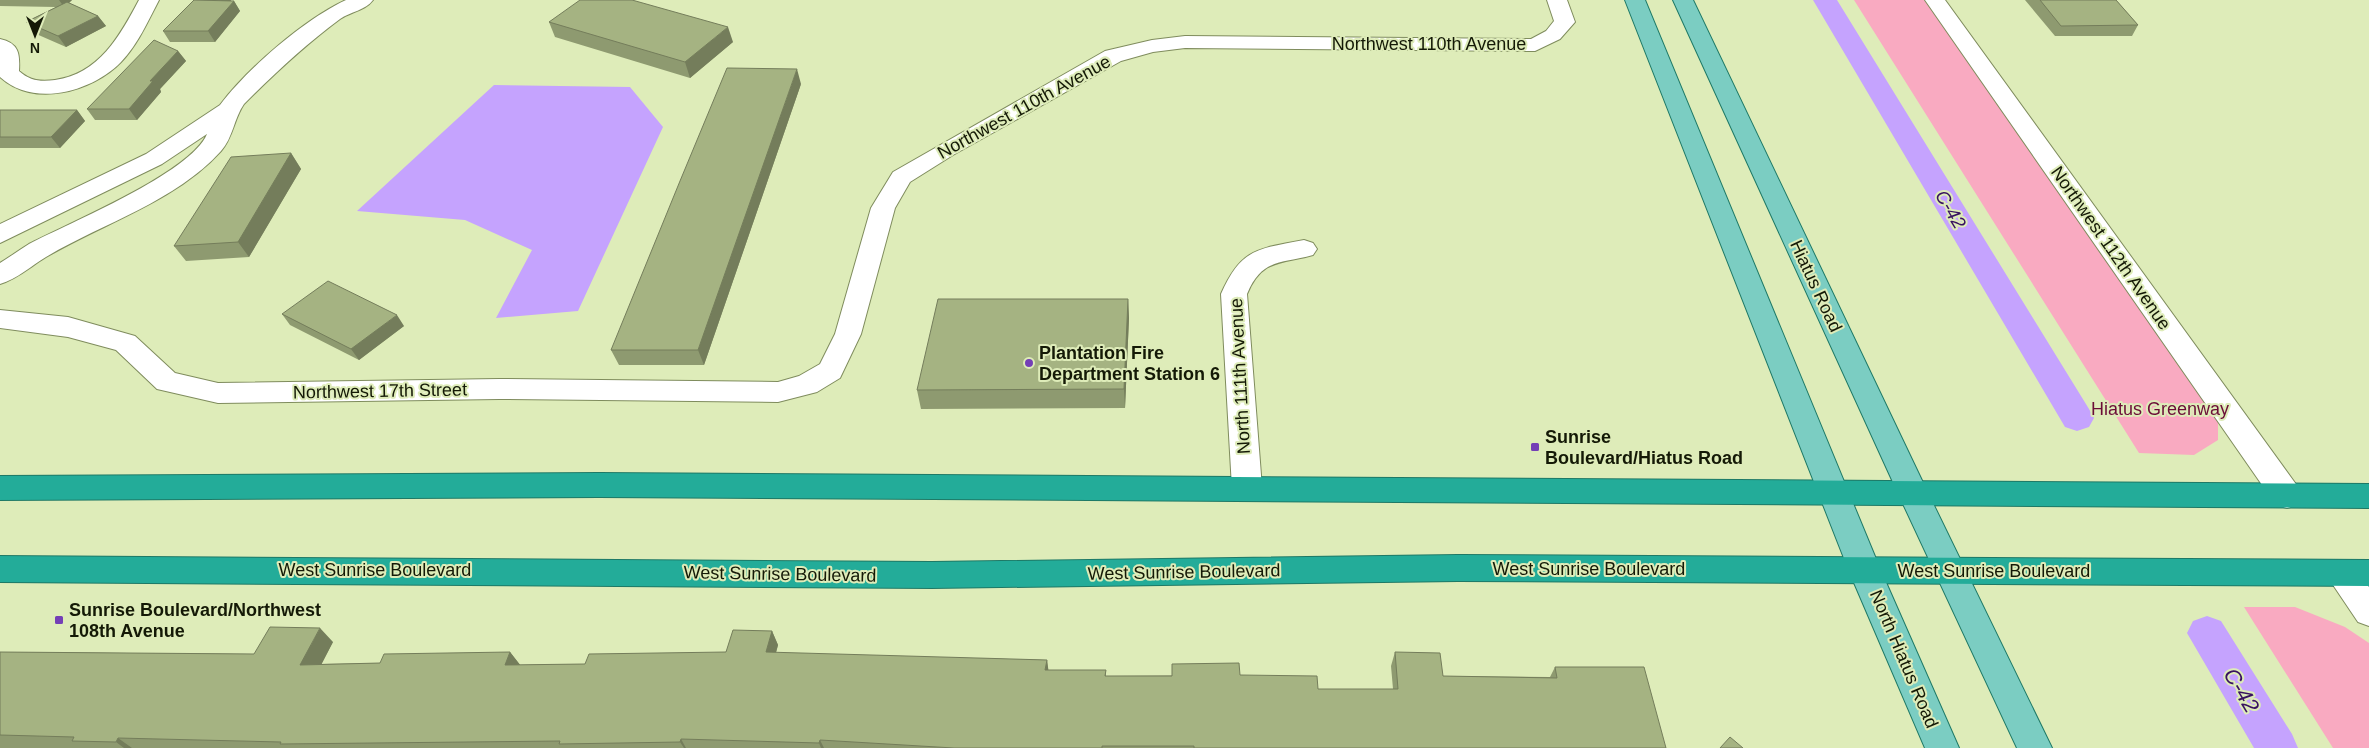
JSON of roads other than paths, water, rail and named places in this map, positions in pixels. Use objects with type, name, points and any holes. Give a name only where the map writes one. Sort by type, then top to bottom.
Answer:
[{"type":"highway","points":[[0,488],[589,485],[1912,491],[2369,496]]},
{"type":"highway","name":"West Sunrise Boulevard","points":[[0,568],[932,575],[1458,568],[2355,573]]},
{"type":"main road","points":[[1634,0],[1866,571]]},
{"type":"main road","name":"Hiatus Road","points":[[1683,0],[1950,571]]},
{"type":"main road","name":"North Hiatus Road","points":[[1866,571],[1942,748]]},
{"type":"main road","points":[[1950,571],[2035,748]]},
{"type":"street","points":[[0,45],[9,54],[8,73],[21,84],[41,88],[78,82],[107,66],[129,37],[149,0]]},
{"type":"street","points":[[0,275],[37,251],[152,192],[194,164],[214,145],[228,110],[236,99],[281,55],[335,13],[363,0]]},
{"type":"street","name":"Northwest 110th Avenue","points":[[778,392],[808,385],[830,371],[848,334],[883,208],[901,177],[1113,56],[1152,46],[1185,42],[1535,45],[1553,35],[1565,22],[1557,0]]},
{"type":"street","name":"Northwest 112th Avenue","points":[[1935,0],[2287,496]]},
{"type":"street","points":[[0,235],[41,213],[154,159],[228,110]]},
{"type":"street","name":"North 111th Avenue","points":[[1247,488],[1234,294],[1241,273],[1260,258],[1304,250]]},
{"type":"street","name":"Northwest 17th Street","points":[[0,319],[68,327],[125,343],[167,382],[218,393],[499,389],[778,392]]},
{"type":"street","points":[[2355,573],[2369,612]]},
{"type":"waterway","name":"C-42","points":[[1825,0],[2077,418]]},
{"type":"waterway","name":"C-42","points":[[2207,633],[2277,748]]},
{"type":"place","name":"Plantation Fire Department Station 6","points":[[1029,363]]},
{"type":"place","name":"Sunrise Boulevard/Hiatus Road","points":[[1535,447]]},
{"type":"place","name":"Sunrise Boulevard/Northwest 108th Avenue","points":[[59,620]]},
{"type":"park label","name":"Hiatus Greenway","points":[[2160,409]]}]
